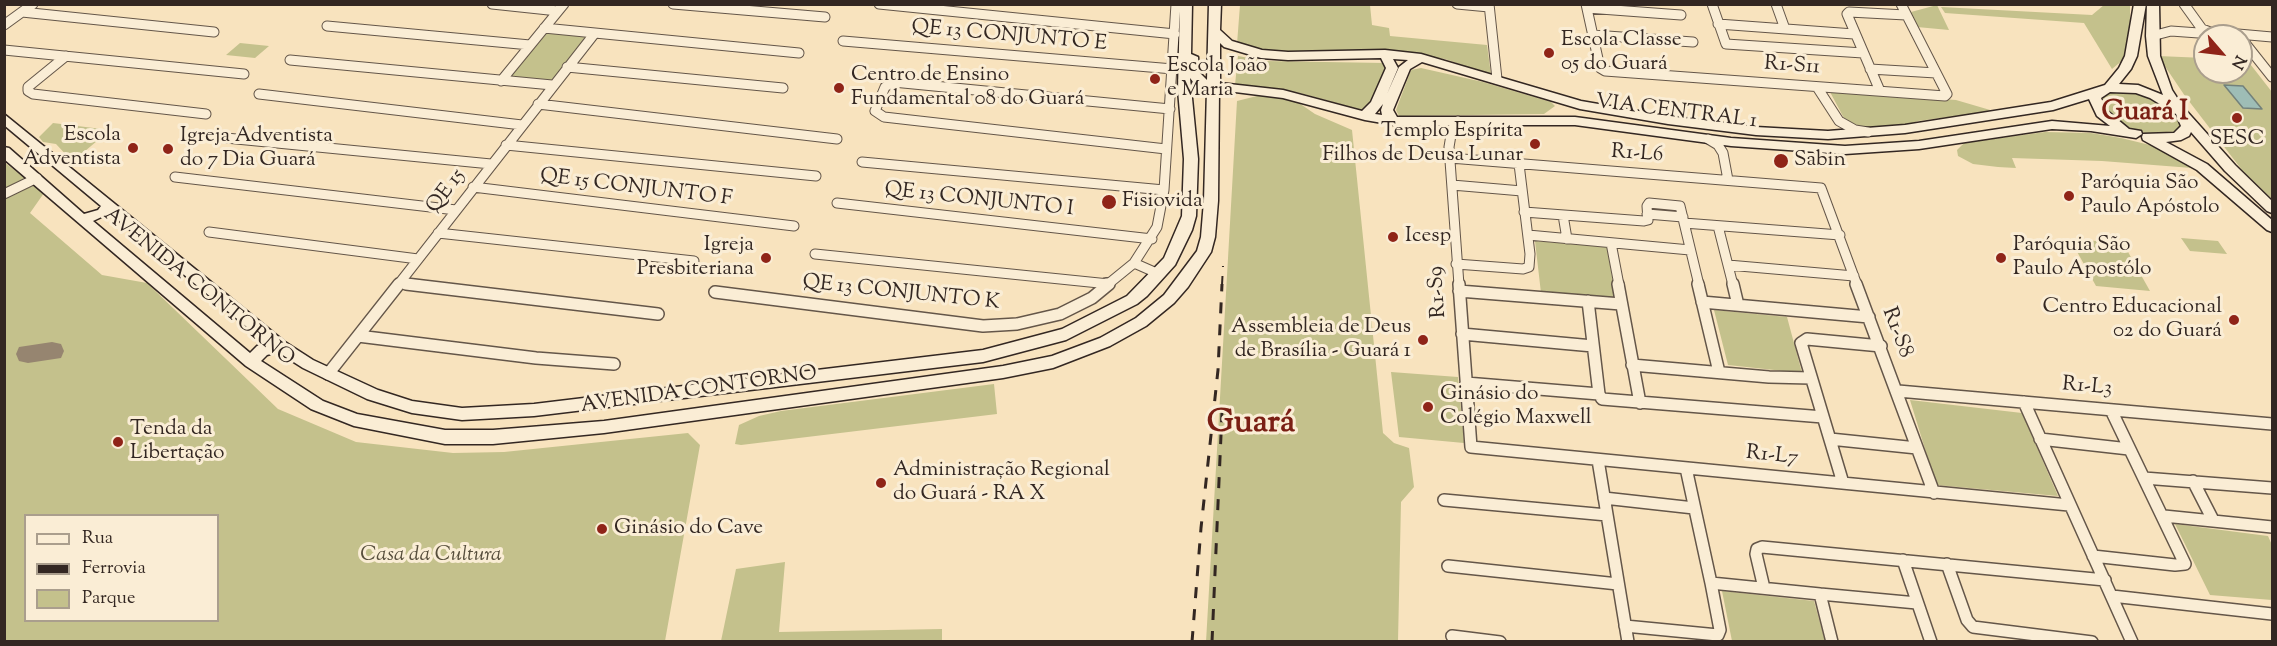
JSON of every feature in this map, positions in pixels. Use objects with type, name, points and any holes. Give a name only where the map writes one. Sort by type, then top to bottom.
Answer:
[{"type":"main road","name":"AVENIDA CONTORNO","points":[[4,118],[279,346],[328,374],[395,403],[429,410],[462,414],[534,410],[983,356],[1066,334],[1132,300],[1159,274],[1180,243],[1189,216],[1190,143],[1180,33],[1186,4]]},
{"type":"main road","points":[[2140,4],[2132,56],[2126,69],[2095,98],[2096,105],[2101,113],[2122,128],[2142,136],[2176,137],[2184,133],[2187,126],[2160,75],[2154,56],[2152,36],[2154,4]]},
{"type":"main road","name":"AVENIDA CONTORNO","points":[[7,153],[82,220],[251,362],[280,383],[335,414],[382,427],[445,437],[493,438],[604,427],[982,375],[1053,362],[1122,334],[1145,319],[1183,283],[1204,252],[1210,225],[1214,5]]},
{"type":"main road","name":"VIA CENTRAL 1","points":[[1214,30],[1228,44],[1261,54],[1288,56],[1385,54],[1421,58],[1580,105],[1705,126],[1756,131],[1828,135],[1891,131],[2053,106],[2104,90]]},
{"type":"main road","points":[[1180,33],[1192,49],[1193,72],[1202,83],[1213,87]]},
{"type":"main road","points":[[1365,116],[1377,104],[1392,68],[1385,54]]},
{"type":"main road","points":[[1394,120],[1389,116],[1388,110],[1397,86],[1406,67],[1421,58]]},
{"type":"main road","points":[[2160,75],[2210,141],[2214,150]]},
{"type":"main road","name":"VIA CENTRAL 1","points":[[1213,87],[1265,91],[1365,116],[1394,120],[1575,121],[1708,139],[1727,147],[1845,150],[1918,145],[2058,125],[2091,127],[2142,136],[2202,167],[2272,227]]},
{"type":"main road","points":[[2104,90],[2130,88],[2154,95],[2182,114],[2244,183],[2272,208]]},
{"type":"main road","points":[[1213,111],[1229,98],[1265,91]]},
{"type":"main road","points":[[1540,120],[1557,111],[1557,103],[1550,96]]},
{"type":"main road","points":[[1575,121],[1568,117],[1567,110],[1580,105]]},
{"type":"main road","points":[[1891,131],[1900,141],[1896,146]]},
{"type":"main road","points":[[7,153],[16,146],[34,143]]},
{"type":"main road","points":[[82,220],[103,213],[110,205]]},
{"type":"main road","points":[[1180,243],[1195,242],[1204,252]]},
{"type":"main road","points":[[1132,300],[1133,311],[1145,319]]},
{"type":"main road","points":[[251,362],[262,350],[279,346]]},
{"type":"main road","points":[[982,375],[990,369],[991,365],[990,361],[983,356]]},
{"type":"main road","points":[[411,432],[429,420],[429,410]]},
{"type":"main road","points":[[445,437],[443,433],[449,422],[462,414]]},
{"type":"street","points":[[4,25],[33,4]]},
{"type":"street","points":[[492,4],[561,8]]},
{"type":"street","points":[[674,4],[825,18]]},
{"type":"street","points":[[879,4],[1180,33]]},
{"type":"street","points":[[1152,239],[1158,227],[1164,190],[1173,69],[1180,33],[1176,4]]},
{"type":"street","points":[[1457,4],[1489,6],[1497,79]]},
{"type":"street","points":[[1712,4],[1725,43],[1729,45],[1863,53]]},
{"type":"street","points":[[1776,4],[1785,29]]},
{"type":"street","name":"R1-S11","points":[[1587,6],[1600,68],[1605,71],[1945,96],[1947,93],[1901,4]]},
{"type":"street","points":[[2184,4],[2197,24]]},
{"type":"street","points":[[1587,6],[1681,15]]},
{"type":"street","points":[[501,81],[561,8]]},
{"type":"street","points":[[22,12],[214,32]]},
{"type":"street","points":[[1880,91],[1846,15],[1849,12],[1906,15]]},
{"type":"street","points":[[1718,24],[1854,34]]},
{"type":"street","points":[[327,26],[530,45]]},
{"type":"street","points":[[544,28],[799,53]]},
{"type":"street","points":[[2152,36],[2166,31],[2193,31]]},
{"type":"street","name":"QE 15","points":[[328,374],[490,164],[595,33]]},
{"type":"street","points":[[1593,35],[1693,42]]},
{"type":"street","points":[[2253,36],[2272,37]]},
{"type":"street","name":"QE 13 CONJUNTO E","points":[[843,41],[1173,69]]},
{"type":"street","points":[[4,50],[244,74]]},
{"type":"street","points":[[2253,53],[2272,77]]},
{"type":"street","points":[[66,56],[28,87],[28,91],[33,94],[206,114]]},
{"type":"street","points":[[290,60],[552,85]]},
{"type":"street","points":[[567,68],[783,88]]},
{"type":"street","points":[[1870,69],[1936,73]]},
{"type":"street","points":[[1166,149],[885,117],[875,111],[885,87],[890,83],[898,82],[1170,109]]},
{"type":"street","points":[[1817,87],[1839,121],[1855,130],[1875,132]]},
{"type":"street","points":[[259,94],[522,125]]},
{"type":"street","points":[[538,104],[837,139]]},
{"type":"street","name":"R1-S9","points":[[1458,121],[1454,124],[1450,135],[1450,158],[1471,447]]},
{"type":"street","points":[[1828,135],[1836,130],[1839,121]]},
{"type":"street","points":[[1437,122],[1447,129],[1450,135]]},
{"type":"street","points":[[216,137],[490,164]]},
{"type":"street","points":[[506,145],[816,176]]},
{"type":"street","points":[[1727,147],[1728,180]]},
{"type":"street","name":"R1-L6","points":[[1450,158],[1821,188]]},
{"type":"street","points":[[862,162],[1164,190]]},
{"type":"street","points":[[1456,264],[1527,268],[1531,261],[1519,164]]},
{"type":"street","points":[[4,187],[34,176]]},
{"type":"street","points":[[4,194],[34,176]]},
{"type":"street","points":[[175,177],[456,210]]},
{"type":"street","points":[[1452,185],[1522,191]]},
{"type":"street","name":"QE 15 CONJUNTO F","points":[[473,187],[794,226]]},
{"type":"street","name":"R1-S8","points":[[1821,188],[1934,493]]},
{"type":"street","name":"QE 13 CONJUNTO I","points":[[837,203],[1152,239]]},
{"type":"street","points":[[1524,212],[1644,221],[1648,220],[1647,214],[1718,226],[1840,235]]},
{"type":"street","points":[[1563,215],[1567,239]]},
{"type":"street","points":[[1684,220],[1719,372]]},
{"type":"street","points":[[1718,226],[1738,305]]},
{"type":"street","points":[[209,232],[418,259]]},
{"type":"street","points":[[438,232],[694,261]]},
{"type":"street","points":[[1528,235],[1690,250]]},
{"type":"street","name":"QE 13 CONJUNTO K","points":[[715,292],[951,323],[997,326],[1040,320],[1060,314],[1092,298],[1134,262],[1152,239]]},
{"type":"street","points":[[1611,243],[1640,403]]},
{"type":"street","points":[[815,254],[1109,284]]},
{"type":"street","points":[[1134,262],[1159,274]]},
{"type":"street","points":[[1728,265],[1854,276]]},
{"type":"street","points":[[400,283],[658,314]]},
{"type":"street","points":[[1459,291],[1621,304]]},
{"type":"street","points":[[1588,302],[1599,394],[1602,399],[1823,417]]},
{"type":"street","points":[[1702,302],[1869,316]]},
{"type":"street","points":[[1462,334],[1593,346]]},
{"type":"street","points":[[358,336],[536,358],[614,364]]},
{"type":"street","points":[[1843,483],[1802,347],[1803,340],[1881,346]]},
{"type":"street","points":[[1632,365],[1768,377],[1811,378]]},
{"type":"street","points":[[1466,383],[1599,394]]},
{"type":"street","name":"R1-L3","points":[[1898,391],[2272,424]]},
{"type":"street","points":[[2024,402],[2132,642]]},
{"type":"street","points":[[2093,556],[2175,565],[2185,564],[2183,554],[2111,410]]},
{"type":"street","points":[[1830,439],[1917,448]]},
{"type":"street","points":[[2040,439],[2129,449]]},
{"type":"street","name":"R1-L7","points":[[1471,447],[2069,505]]},
{"type":"street","points":[[1599,460],[1628,642]]},
{"type":"street","points":[[1625,626],[1718,635],[1720,630],[1686,468]]},
{"type":"street","points":[[2144,478],[2272,488]]},
{"type":"street","points":[[2193,482],[2213,520]]},
{"type":"street","points":[[1604,498],[1694,508]]},
{"type":"street","points":[[1444,500],[1607,515]]},
{"type":"street","points":[[2164,516],[2213,520],[2271,529]]},
{"type":"street","points":[[1764,588],[1756,554],[1762,547],[2104,580]]},
{"type":"street","points":[[1903,560],[1931,642]]},
{"type":"street","points":[[1947,564],[1967,620],[1973,627],[2092,642]]},
{"type":"street","points":[[1448,566],[1618,584]]},
{"type":"street","points":[[1711,583],[1917,603]]},
{"type":"street","points":[[1820,594],[1832,642]]},
{"type":"street","points":[[2112,596],[2272,614]]},
{"type":"street","points":[[1452,636],[1500,642]]},
{"type":"green space","points":[[1240,5],[1370,5],[1372,25],[1389,28],[1390,36],[1487,45],[1491,75],[1445,59],[1370,51],[1271,53],[1237,44]]},
{"type":"green space","points":[[1937,5],[1949,30],[1917,27],[1911,12]]},
{"type":"green space","points":[[2104,5],[2130,5],[2130,54],[2112,69],[2084,23],[1945,13],[1941,7],[2092,15]]},
{"type":"green space","points":[[548,32],[586,36],[552,82],[509,78]]},
{"type":"green space","points":[[240,43],[269,46],[255,58],[226,55]]},
{"type":"green space","points":[[1238,56],[1265,61],[1385,63],[1387,67],[1372,107],[1362,110],[1300,93],[1235,85]]},
{"type":"green space","name":"SESC","points":[[2158,56],[2193,57],[2193,84],[2253,84],[2253,68],[2272,92],[2272,199],[2242,170],[2185,96]]},
{"type":"green space","points":[[1421,68],[1483,82],[1551,102],[1555,106],[1544,114],[1399,116],[1396,110],[1411,70]]},
{"type":"green space","points":[[2115,91],[2149,96],[2177,114],[2181,126],[2173,134],[2148,134],[2125,127],[2108,116],[2101,100],[2106,94]]},
{"type":"green space","points":[[1830,92],[1956,100],[1997,112],[1918,121],[1902,127],[1869,130],[1845,120]]},
{"type":"green space","points":[[1261,95],[1296,101],[1315,114],[1352,130],[1383,433],[1394,443],[1409,448],[1414,487],[1401,502],[1398,641],[1206,642],[1237,101]]},
{"type":"green space","points":[[53,123],[110,130],[78,157],[69,158],[56,144],[43,142],[39,137]]},
{"type":"green space","points":[[2045,132],[2091,133],[2150,145],[2176,157],[2192,168],[2102,161],[2012,158],[2016,168],[1973,164],[1958,156],[1957,150],[1964,143]]},
{"type":"green space","name":"Casa da Cultura","points":[[4,162],[44,193],[30,213],[102,275],[147,283],[278,409],[356,442],[453,453],[504,452],[688,433],[700,445],[665,641],[5,641]]},
{"type":"green space","points":[[2181,238],[2218,241],[2227,254],[2190,251]]},
{"type":"green space","points":[[2070,239],[2123,243],[2150,291],[2096,286]]},
{"type":"green space","points":[[1535,241],[1607,247],[1616,300],[1541,293]]},
{"type":"green space","points":[[1714,310],[1787,317],[1802,373],[1728,365]]},
{"type":"green space","name":"Ginásio do Colégio Maxwell","points":[[1391,372],[1458,377],[1464,443],[1399,437]]},
{"type":"green space","points":[[994,384],[997,414],[735,444],[739,425],[759,416],[781,411]]},
{"type":"green space","points":[[1910,400],[2022,413],[2058,496],[1936,485]]},
{"type":"green space","points":[[2175,524],[2268,536],[2272,545],[2272,600],[2210,595]]},
{"type":"green space","points":[[785,562],[779,632],[942,629],[942,641],[721,641],[736,569]]},
{"type":"green space","points":[[1722,591],[1814,601],[1825,641],[1732,641]]},
{"type":"water","points":[[2224,85],[2243,86],[2262,109],[2243,108]]},
{"type":"taxiway","points":[[28,354],[52,351]]},
{"type":"railway","points":[[1222,285],[1223,266]]},
{"type":"railway","points":[[1192,642],[1201,528],[1218,370],[1222,284]]},
{"type":"railway","points":[[1212,642],[1222,412]]},
{"type":"place","name":"Escola Classe 05 do Guará","points":[[1549,53]]},
{"type":"place","name":"Escola João e Maria","points":[[1155,79]]},
{"type":"place","name":"Centro de Ensino Fundamental 08 do Guará","points":[[839,88]]},
{"type":"place","name":"SESC","points":[[2237,118]]},
{"type":"place","name":"Templo Espírita Filhos de Deusa Lunar","points":[[1535,144]]},
{"type":"place","name":"Escola Adventista","points":[[133,148]]},
{"type":"place","name":"Igreja Adventista do 7 Dia Guará","points":[[168,149]]},
{"type":"place","name":"Sabin","points":[[1781,161]]},
{"type":"place","name":"Paróquia São Paulo Apóstolo","points":[[2069,196]]},
{"type":"place","name":"Fisiovida","points":[[1109,202]]},
{"type":"place","name":"Icesp","points":[[1393,237]]},
{"type":"place","name":"Igreja Presbiteriana","points":[[766,258]]},
{"type":"place","name":"Paróquia São Paulo Apostólo","points":[[2001,258]]},
{"type":"place","name":"Centro Educacional 02 do Guará","points":[[2234,320]]},
{"type":"place","name":"Assembleia de Deus de Brasília - Guará 1","points":[[1423,340]]},
{"type":"place","name":"Ginásio do Colégio Maxwell","points":[[1428,407]]},
{"type":"place","name":"Tenda da Libertação","points":[[118,442]]},
{"type":"place","name":"Administração Regional do Guará - RA X","points":[[881,483]]},
{"type":"place","name":"Ginásio do Cave","points":[[602,529]]},
{"type":"district","name":"Guará I","points":[[2145,114]]},
{"type":"district","name":"Guará","points":[[1251,425]]}]
